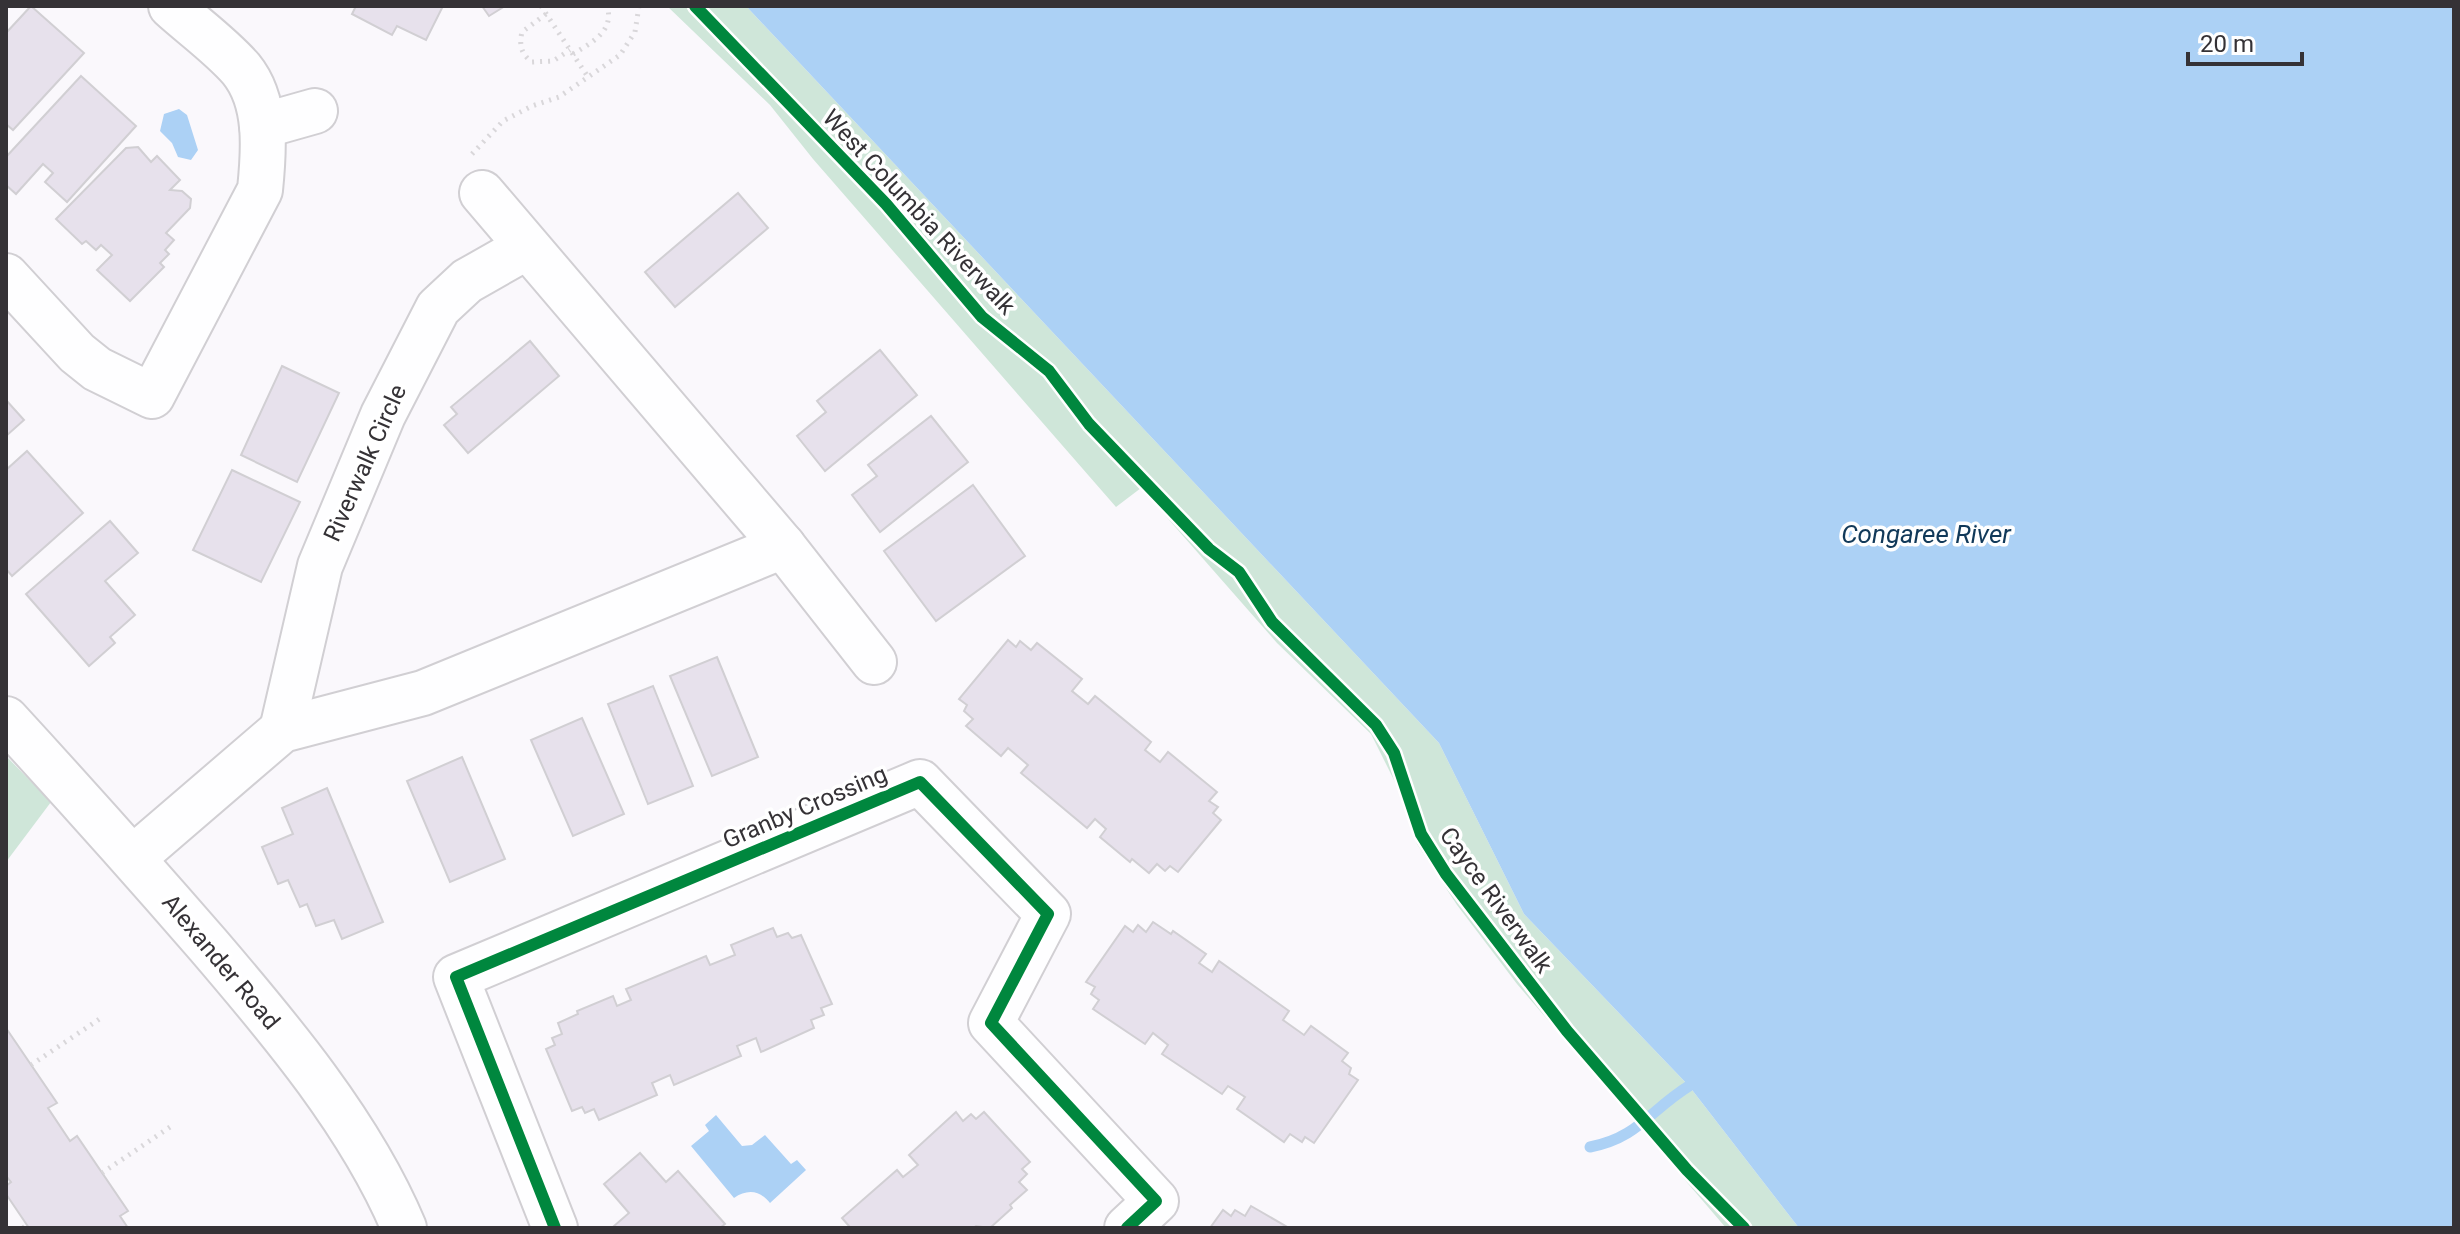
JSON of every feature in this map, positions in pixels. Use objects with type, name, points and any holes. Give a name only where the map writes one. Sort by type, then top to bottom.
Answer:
[{"type":"street","points":[[6,276],[77,353],[97,369],[152,396],[260,190],[264,155],[256,97],[242,70],[171,6]]},
{"type":"street","points":[[262,126],[315,111]]},
{"type":"street","points":[[482,193],[783,546],[874,662]]},
{"type":"street","name":"Riverwalk Circle","points":[[282,730],[320,566],[389,402],[438,308],[467,281],[527,247]]},
{"type":"street","points":[[133,858],[282,730],[423,693],[783,546]]},
{"type":"street","name":"Alexander Road","points":[[6,719],[133,858],[289,1041],[383,1183],[404,1228]]},
{"type":"street","name":"Granby Crossing","points":[[555,1228],[456,977],[920,782],[1048,914],[991,1023],[1156,1201],[1127,1228]]},
{"type":"path","points":[[541,6],[588,77]]},
{"type":"path","points":[[546,14],[522,32],[520,43],[532,62],[545,63],[603,33],[610,18],[607,6]]},
{"type":"path","points":[[482,193],[469,160],[480,143],[503,121],[552,100],[612,62],[627,49],[639,22],[639,6]]},
{"type":"path","points":[[31,1065],[101,1018]]},
{"type":"path","points":[[102,1173],[173,1125]]},
{"type":"green space","points":[[667,6],[746,6],[1439,743],[1524,914],[1689,1086],[1799,1228],[1726,1228],[1517,984],[1457,905],[1417,844],[1400,792],[1371,734],[1277,643],[1141,488],[1116,507],[813,159],[770,105]]},
{"type":"green space","points":[[6,756],[51,802],[6,862]]},
{"type":"water","name":"Congaree River","points":[[746,6],[2454,6],[2454,1228],[1799,1228],[1689,1086],[1524,914],[1439,743]]},
{"type":"water","points":[[179,109],[187,115],[198,150],[191,160],[178,157],[172,143],[160,131],[164,114]]},
{"type":"water","points":[[716,1115],[742,1146],[752,1145],[765,1135],[791,1164],[797,1160],[806,1170],[770,1203],[753,1192],[734,1198],[691,1146],[709,1131],[705,1125]]},
{"type":"building","points":[[31,6],[84,53],[13,130],[6,124],[6,33]]},
{"type":"building","points":[[356,6],[443,6],[426,40],[397,26],[392,35],[352,14]]},
{"type":"building","points":[[482,6],[505,6],[489,16]]},
{"type":"building","points":[[81,76],[136,126],[67,202],[45,182],[53,173],[43,164],[16,194],[6,185],[6,157]]},
{"type":"building","points":[[138,147],[151,162],[157,156],[180,180],[170,190],[182,191],[191,199],[190,208],[166,233],[174,240],[165,250],[169,254],[160,263],[164,267],[130,301],[97,270],[112,255],[101,245],[96,250],[86,241],[82,244],[56,219],[126,148]]},
{"type":"building","points":[[738,193],[768,228],[675,307],[645,272]]},
{"type":"building","points":[[530,341],[559,376],[468,453],[444,425],[457,414],[451,407]]},
{"type":"building","points":[[880,350],[917,395],[825,471],[797,436],[826,412],[817,401]]},
{"type":"building","points":[[282,366],[339,393],[297,482],[241,455]]},
{"type":"building","points":[[6,400],[24,420],[6,436]]},
{"type":"building","points":[[931,416],[968,462],[880,532],[852,495],[877,476],[868,465]]},
{"type":"building","points":[[27,451],[83,513],[12,576],[6,569],[6,470]]},
{"type":"building","points":[[232,470],[300,502],[261,582],[193,550]]},
{"type":"building","points":[[973,485],[1025,556],[936,621],[884,551]]},
{"type":"building","points":[[110,521],[138,553],[105,581],[135,615],[110,637],[115,643],[89,666],[26,594]]},
{"type":"building","points":[[1008,640],[1016,647],[1020,641],[1031,650],[1037,643],[1082,679],[1072,691],[1088,704],[1095,696],[1151,742],[1145,750],[1160,762],[1168,752],[1217,792],[1209,801],[1218,807],[1213,813],[1221,820],[1178,872],[1170,866],[1165,871],[1157,864],[1149,873],[1132,859],[1130,862],[1100,837],[1106,829],[1095,819],[1087,828],[1021,773],[1028,765],[1008,748],[1001,756],[966,726],[973,719],[964,711],[967,705],[959,699]]},
{"type":"building","points":[[717,657],[758,757],[712,776],[670,676]]},
{"type":"building","points":[[653,686],[693,786],[648,804],[608,704]]},
{"type":"building","points":[[582,718],[624,814],[573,836],[531,740]]},
{"type":"building","points":[[462,757],[505,859],[450,882],[407,781]]},
{"type":"building","points":[[327,788],[383,922],[342,939],[334,920],[316,926],[307,904],[300,907],[288,880],[278,884],[262,847],[293,834],[282,808]]},
{"type":"building","points":[[1153,922],[1171,934],[1173,931],[1206,954],[1199,963],[1212,972],[1219,961],[1289,1011],[1283,1020],[1304,1035],[1311,1026],[1348,1053],[1342,1061],[1351,1068],[1349,1074],[1358,1080],[1314,1143],[1305,1137],[1302,1142],[1290,1134],[1284,1142],[1237,1109],[1245,1097],[1228,1086],[1222,1094],[1162,1054],[1168,1045],[1153,1033],[1145,1044],[1093,1009],[1099,1000],[1091,994],[1095,987],[1086,982],[1125,926],[1133,932],[1138,925],[1146,932]]},
{"type":"building","points":[[773,928],[777,937],[788,933],[792,938],[801,935],[832,1004],[821,1008],[824,1015],[811,1020],[814,1028],[761,1052],[756,1038],[737,1046],[741,1056],[674,1085],[670,1075],[652,1083],[657,1095],[599,1120],[594,1109],[585,1113],[582,1107],[572,1111],[546,1049],[555,1045],[552,1038],[562,1034],[558,1023],[613,996],[617,1006],[631,1000],[626,989],[706,956],[710,965],[735,955],[731,945]]},
{"type":"building","points":[[6,1028],[57,1103],[48,1108],[70,1141],[77,1136],[128,1211],[120,1216],[128,1228],[29,1228],[6,1194],[6,1186],[11,1182],[6,1176]]},
{"type":"building","points":[[956,1112],[963,1121],[971,1114],[976,1119],[984,1112],[1030,1162],[1022,1169],[1027,1174],[1019,1182],[1027,1190],[1010,1205],[1012,1208],[990,1228],[848,1228],[842,1218],[897,1170],[903,1177],[918,1165],[909,1155]]},
{"type":"building","points":[[640,1153],[666,1182],[678,1171],[725,1224],[720,1228],[616,1228],[614,1226],[629,1213],[604,1184]]},
{"type":"building","points":[[1251,1206],[1289,1228],[1210,1228],[1223,1210],[1231,1216],[1235,1210],[1245,1216]]},
{"type":"waterway","points":[[1590,1147],[1632,1130],[1689,1086]]},
{"type":"cycle path","name":"West Columbia Riverwalk","points":[[695,6],[886,204],[982,317],[1049,371],[1089,424],[1209,549],[1239,572],[1272,622],[1376,725],[1394,753],[1421,834],[1446,874],[1567,1031],[1687,1170],[1744,1228]]},
{"type":"cycle path","points":[[555,1228],[456,977],[920,782],[1048,914],[991,1023],[1156,1201],[1127,1228]]}]
